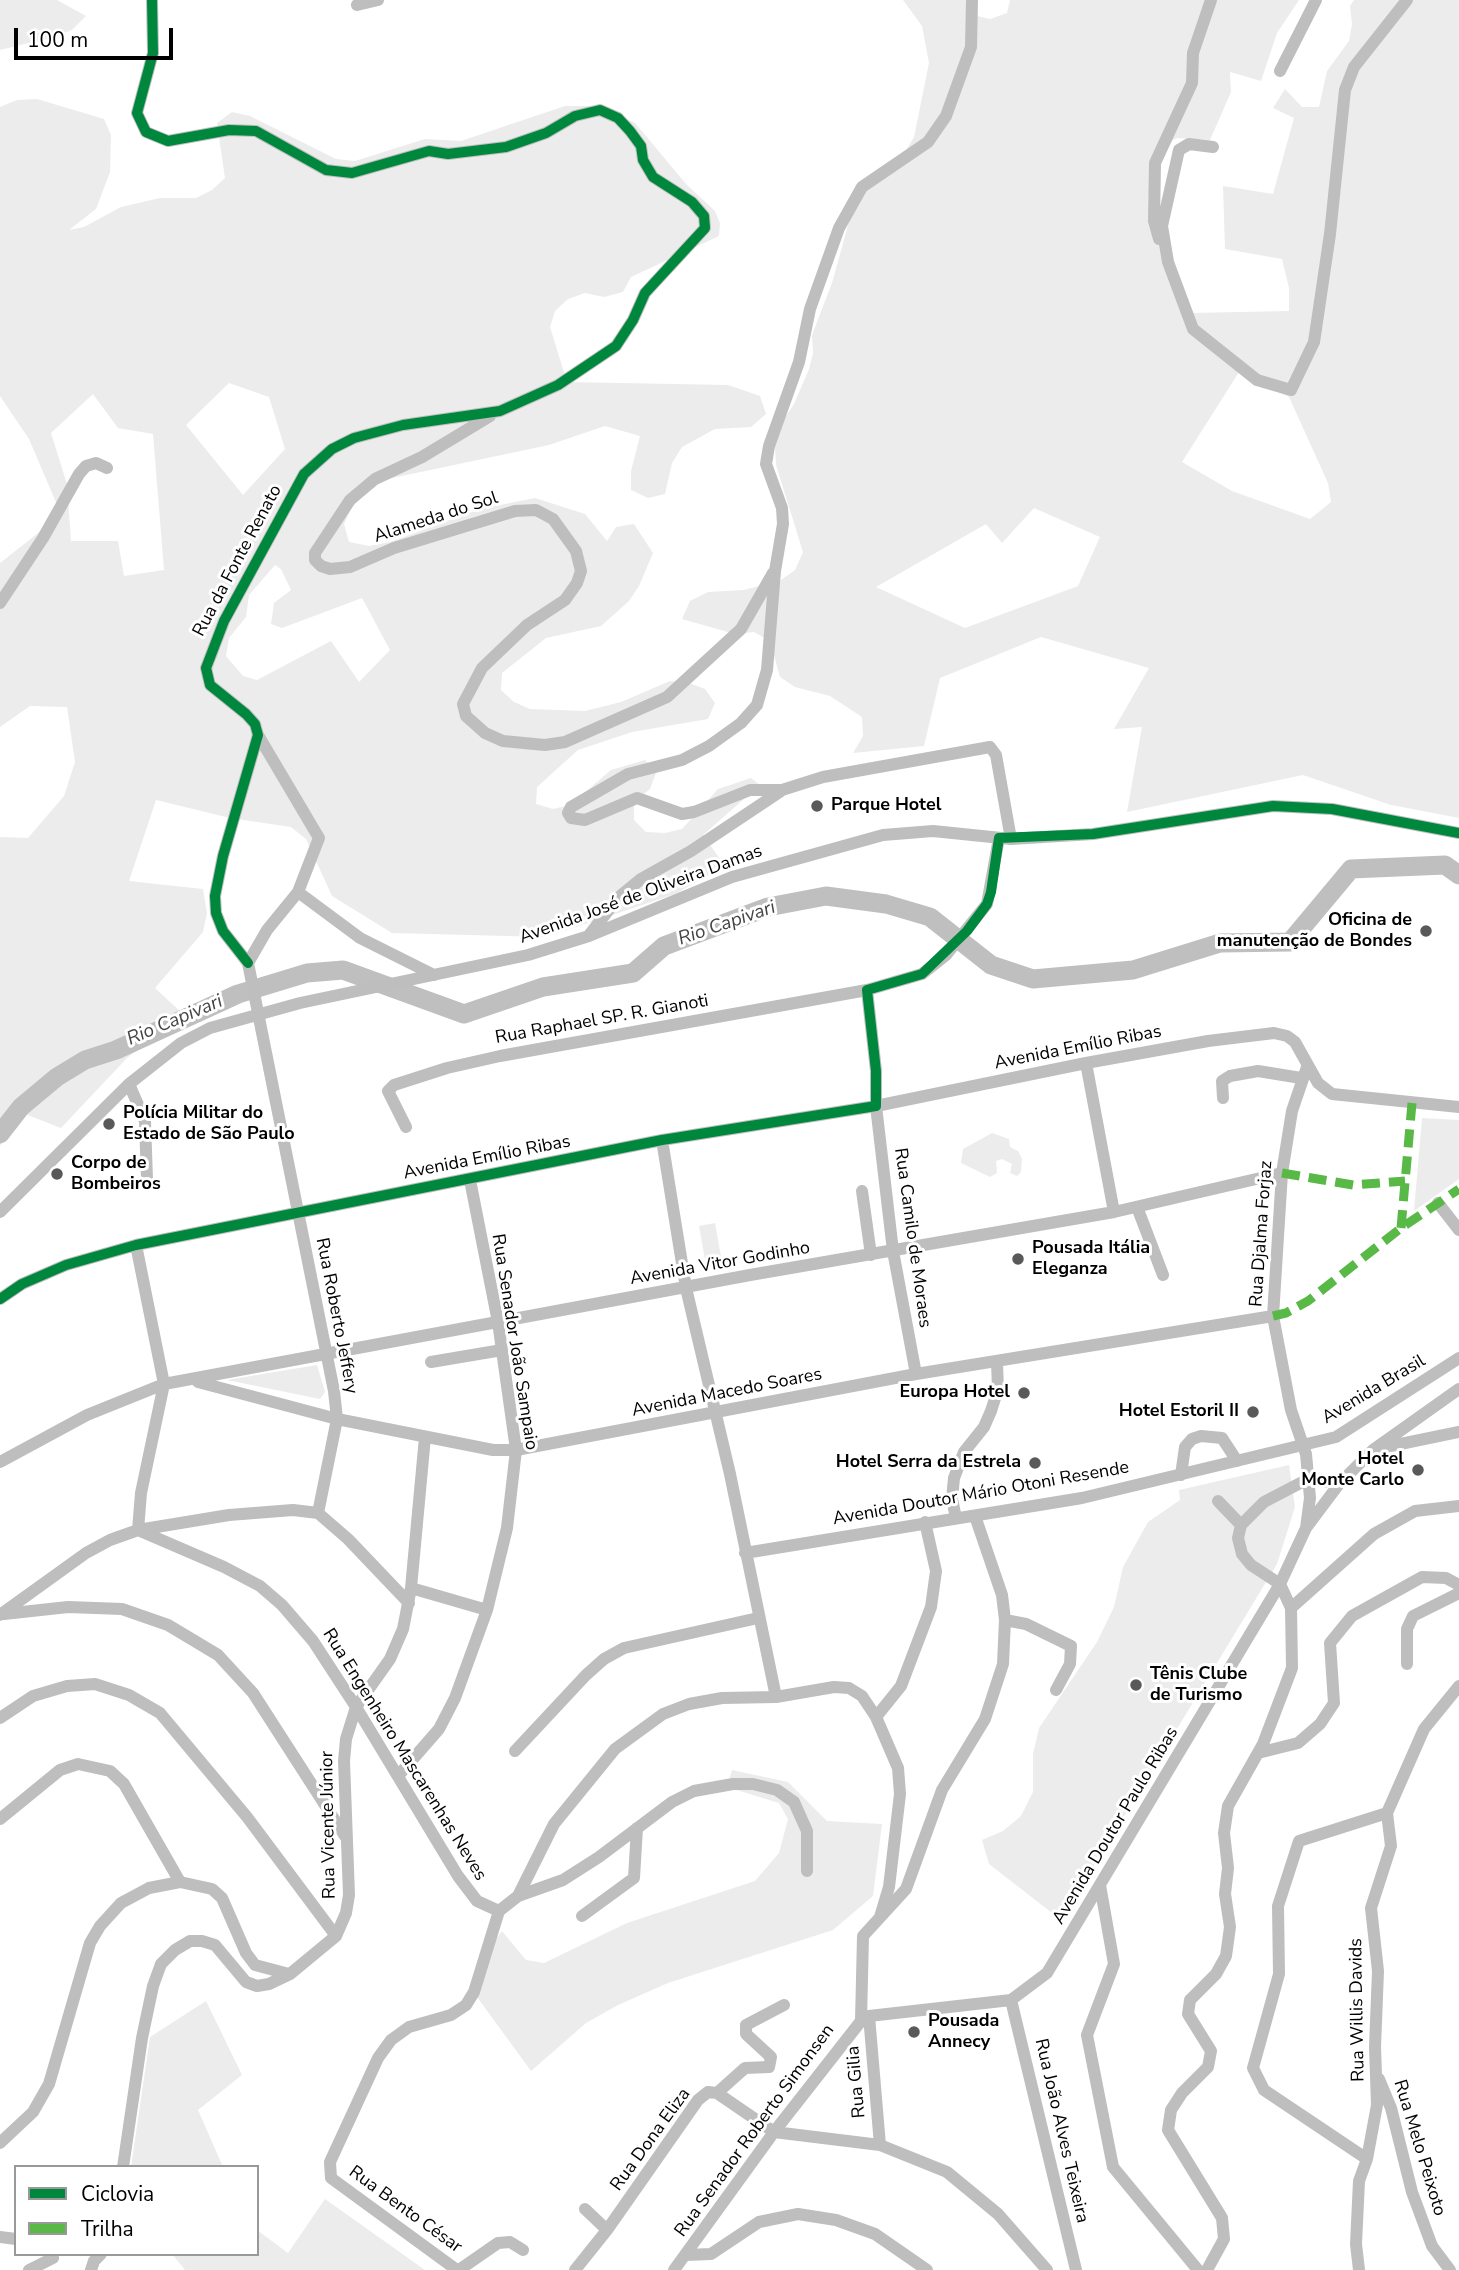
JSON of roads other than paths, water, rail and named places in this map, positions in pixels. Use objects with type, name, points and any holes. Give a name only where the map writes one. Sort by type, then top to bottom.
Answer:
[{"type":"street","points":[[152,0],[153,53],[137,113],[146,132],[169,141],[229,130],[256,131],[326,170],[352,173],[429,151],[447,154],[506,147],[564,125],[575,116],[600,110],[618,118],[631,131],[641,146],[643,160],[659,183],[669,186],[692,202],[704,216],[705,228],[645,293],[633,320],[616,346],[558,385],[500,411]]},
{"type":"street","points":[[357,5],[378,0]]},
{"type":"street","points":[[782,790],[762,789],[737,793],[694,812],[682,814],[637,799],[585,820],[571,818],[568,813],[571,807],[628,774],[682,760],[709,746],[741,723],[757,705],[767,670],[775,570],[783,524],[782,508],[766,464],[768,446],[799,362],[810,309],[839,228],[862,187],[928,142],[946,116],[971,47],[972,0]]},
{"type":"street","points":[[1211,0],[1193,53],[1192,83],[1155,163],[1154,221],[1193,329],[1257,380],[1291,390],[1314,342],[1331,234],[1345,90],[1354,67],[1407,0]]},
{"type":"street","points":[[1280,71],[1317,0]]},
{"type":"street","points":[[1168,262],[1162,226],[1179,150],[1189,144],[1213,147]]},
{"type":"street","name":"Alameda do Sol","points":[[500,411],[462,430],[422,457],[375,479],[350,500],[315,553],[315,560],[321,566],[330,569],[350,567],[394,548],[515,511],[536,510],[553,519],[576,551],[581,570],[577,583],[565,600],[527,625],[482,668],[475,679],[463,704],[466,716],[485,733],[503,741],[545,745],[565,742],[667,697],[741,629],[775,570]]},
{"type":"street","name":"Rua da Fonte Renato","points":[[298,892],[319,838],[258,735],[255,724],[210,685],[206,668],[224,621],[304,474],[332,449],[354,438],[402,425],[500,411]]},
{"type":"street","points":[[0,603],[37,550],[79,474],[86,466],[96,463],[107,468]]},
{"type":"street","points":[[258,735],[223,856],[215,897],[216,913],[223,932],[248,966],[267,930],[298,892],[360,938],[434,975]]},
{"type":"street","points":[[589,936],[618,898],[641,879],[691,850],[782,790],[823,777],[990,747],[996,755],[1005,839],[991,892],[987,904],[967,932],[946,955],[922,974],[867,990],[876,1071],[876,1106]]},
{"type":"street","name":"Avenida José de Oliveira Damas","points":[[0,1212],[130,1084],[181,1043],[209,1028],[256,1010],[375,989],[528,955],[589,936],[732,877],[883,835],[933,831],[1005,839],[1093,834],[1273,806],[1332,809],[1459,833]]},
{"type":"street","name":"Rua Roberto Jeffery","points":[[248,966],[328,1353],[337,1419],[318,1513]]},
{"type":"street","name":"Rua Raphael SP. R. Gianoti","points":[[406,1127],[388,1091],[394,1085],[447,1068],[500,1056],[867,990]]},
{"type":"street","name":"Avenida Emílio Ribas","points":[[0,1299],[22,1284],[66,1265],[136,1245],[662,1140],[876,1106],[1208,1041],[1274,1033],[1287,1036],[1295,1042],[1304,1073]]},
{"type":"street","points":[[1086,1063],[1114,1212]]},
{"type":"street","points":[[1223,1098],[1222,1082],[1230,1076],[1258,1071],[1304,1073],[1332,1094],[1345,1097],[1459,1107]]},
{"type":"street","name":"Rua Djalma Forjaz","points":[[1304,1073],[1282,1173],[1273,1316],[1291,1410],[1305,1450],[1309,1474],[1306,1528]]},
{"type":"street","points":[[130,1084],[145,1121],[147,1180]]},
{"type":"street","name":"Rua Camilo de Moraes","points":[[876,1106],[893,1251],[916,1374]]},
{"type":"street","points":[[662,1140],[686,1288],[776,1698]]},
{"type":"street","name":"Avenida Vitor Godinho","points":[[0,1462],[86,1416],[164,1384],[1114,1212],[1282,1173]]},
{"type":"street","name":"Rua Senador João Sampaio","points":[[398,1776],[439,1729],[450,1708],[487,1610],[507,1528],[516,1450],[498,1322],[470,1180]]},
{"type":"street","points":[[862,1191],[871,1255]]},
{"type":"street","points":[[1438,1203],[1459,1230]]},
{"type":"street","points":[[1137,1207],[1164,1275]]},
{"type":"street","points":[[136,1245],[156,1330],[164,1384],[141,1493],[138,1530]]},
{"type":"street","name":"Avenida Macedo Soares","points":[[191,1380],[337,1419],[494,1450],[516,1450],[916,1374],[997,1363],[1273,1316]]},
{"type":"street","points":[[431,1362],[502,1350]]},
{"type":"street","name":"Avenida Brasil","points":[[1305,1450],[1336,1437],[1459,1358]]},
{"type":"street","points":[[956,1518],[952,1499],[954,1478],[964,1452],[984,1427],[991,1411],[998,1389],[997,1363]]},
{"type":"street","points":[[226,1388],[228,1373]]},
{"type":"street","points":[[1306,1528],[1339,1484],[1373,1450],[1459,1389]]},
{"type":"street","points":[[1373,1450],[1459,1432]]},
{"type":"street","points":[[1181,1475],[1185,1447],[1192,1439],[1201,1436],[1222,1438],[1237,1461]]},
{"type":"street","name":"Rua Vicente Júnior","points":[[123,2165],[142,2038],[153,1986],[161,1965],[175,1950],[190,1941],[202,1941],[220,1950],[246,1982],[257,1986],[269,1984],[307,1962],[336,1936],[346,1913],[349,1895],[344,1761],[346,1740],[356,1707],[390,1660],[403,1629],[411,1588],[425,1437]]},
{"type":"street","name":"Avenida Doutor Mário Otoni Resende","points":[[745,1553],[1082,1497],[1237,1461],[1305,1450]]},
{"type":"street","points":[[1208,2270],[1223,2239],[1222,2217],[1168,2130],[1171,2110],[1182,2093],[1208,2067],[1210,2059],[1211,2051],[1188,2014],[1191,2000],[1216,1974],[1226,1956],[1230,1927],[1225,1894],[1228,1868],[1224,1833],[1228,1806],[1258,1753],[1281,1704],[1292,1668],[1291,1608],[1280,1584],[1251,1565],[1242,1554],[1238,1538],[1241,1525],[1264,1503],[1309,1474],[1339,1484]]},
{"type":"street","points":[[1218,1501],[1241,1525]]},
{"type":"street","points":[[1291,1608],[1374,1534],[1415,1511],[1459,1506]]},
{"type":"street","points":[[0,1615],[86,1553],[138,1530],[229,1515],[293,1510],[318,1513],[348,1539],[409,1603]]},
{"type":"street","points":[[880,1917],[906,1889],[942,1790],[985,1719],[1003,1664],[1005,1620],[1002,1595],[975,1516]]},
{"type":"street","points":[[876,1717],[901,1686],[931,1607],[936,1571],[925,1521]]},
{"type":"street","name":"Avenida Doutor Paulo Ribas","points":[[1011,2000],[1047,1973],[1280,1584],[1306,1528]]},
{"type":"street","name":"Rua Engenheiro Mascarenhas Neves","points":[[138,1530],[224,1567],[260,1586],[282,1605],[313,1641],[470,1893],[477,1901],[499,1911]]},
{"type":"street","points":[[1258,1753],[1298,1743],[1334,1703],[1330,1643],[1352,1616],[1422,1577],[1446,1578],[1459,1585]]},
{"type":"street","points":[[411,1588],[487,1610]]},
{"type":"street","points":[[1407,1664],[1407,1629],[1413,1616],[1459,1592]]},
{"type":"street","points":[[0,1615],[68,1607],[122,1609],[168,1625],[218,1656],[253,1693],[346,1838]]},
{"type":"street","points":[[515,1751],[586,1675],[604,1659],[624,1647],[758,1618]]},
{"type":"street","points":[[1005,1620],[1056,1636],[1071,1646],[1070,1664],[1056,1690]]},
{"type":"street","points":[[0,1718],[33,1696],[67,1686],[95,1684],[129,1695],[160,1713],[247,1817],[336,1936]]},
{"type":"street","name":"Rua Willis Davids","points":[[1359,2270],[1356,2244],[1359,2181],[1367,2159],[1377,2105],[1378,1971],[1371,1908],[1391,1846],[1387,1814],[1424,1729],[1459,1686]]},
{"type":"street","points":[[518,1896],[554,1824],[615,1749],[640,1729],[663,1714],[689,1704],[722,1698],[776,1698],[834,1687],[849,1688],[862,1696],[876,1717],[898,1768],[900,1794],[889,1887],[880,1917]]},
{"type":"street","points":[[0,1819],[60,1770],[78,1764],[110,1771],[124,1784],[180,1882]]},
{"type":"street","points":[[499,1911],[518,1896],[563,1880],[672,1802],[694,1791],[753,1784],[777,1790],[794,1802],[803,1815],[807,1831],[807,1871]]},
{"type":"street","points":[[1367,2159],[1264,2090],[1254,2068],[1279,1974],[1278,1906],[1299,1841],[1387,1814]]},
{"type":"street","points":[[582,1916],[634,1878],[637,1828]]},
{"type":"street","points":[[0,2143],[33,2112],[49,2084],[90,1943],[100,1926],[121,1903],[149,1888],[180,1882],[212,1889],[222,1898],[246,1954],[255,1965],[290,1974]]},
{"type":"street","points":[[1100,1885],[1114,1964],[1087,2035],[1113,2167],[1198,2270]]},
{"type":"street","name":"Rua Bento César","points":[[458,2270],[331,2178],[330,2162],[379,2058],[391,2040],[409,2027],[451,2015],[466,2005],[474,1992],[499,1911]]},
{"type":"street","name":"Rua Gilia","points":[[880,1917],[863,1936],[865,2019],[880,2145]]},
{"type":"street","points":[[865,2019],[1011,2000]]},
{"type":"street","name":"Rua João Alves Teixeira","points":[[1011,2000],[1076,2270]]},
{"type":"street","points":[[717,2093],[745,2068],[763,2070],[769,2067],[771,2057],[746,2035],[746,2025],[784,2005]]},
{"type":"street","name":"Rua Senador Roberto Simonsen","points":[[674,2270],[774,2132],[865,2019]]},
{"type":"street","name":"Rua Melo Peixoto","points":[[1376,2071],[1391,2108],[1412,2192],[1432,2246],[1450,2270]]},
{"type":"street","name":"Rua Dona Eliza","points":[[575,2270],[607,2230],[698,2100],[708,2092],[717,2093],[774,2132]]},
{"type":"street","points":[[774,2132],[880,2145],[947,2172],[976,2193],[1047,2270]]},
{"type":"street","points":[[585,2209],[607,2230]]},
{"type":"street","points":[[685,2255],[711,2254],[759,2222],[798,2214],[836,2220],[876,2234],[927,2270]]},
{"type":"street","points":[[458,2270],[498,2243],[510,2242],[523,2250]]},
{"type":"street","points":[[29,2270],[52,2256]]},
{"type":"waterway","name":"Rio Capivari","points":[[0,1134],[21,1107],[57,1077],[85,1060],[116,1050],[238,994],[307,973],[343,970],[464,1014],[543,987],[633,973],[664,946],[768,907],[826,896],[886,904],[930,917],[991,965],[1033,979],[1133,970],[1220,943],[1290,942],[1351,869],[1445,865],[1459,875]]},
{"type":"place","name":"Parque Hotel","points":[[817,806]]},
{"type":"place","name":"Oficina de manutenção de Bondes","points":[[1426,931]]},
{"type":"place","name":"Polícia Militar do Estado de São Paulo","points":[[109,1124]]},
{"type":"place","name":"Corpo de Bombeiros","points":[[57,1174]]},
{"type":"place","name":"Pousada Itália Eleganza","points":[[1018,1259]]},
{"type":"place","name":"Europa Hotel","points":[[1024,1393]]},
{"type":"place","name":"Hotel Estoril II","points":[[1253,1412]]},
{"type":"place","name":"Hotel Serra da Estrela","points":[[1035,1463]]},
{"type":"place","name":"Hotel Monte Carlo","points":[[1418,1470]]},
{"type":"place","name":"Tênis Clube de Turismo","points":[[1136,1685]]},
{"type":"place","name":"Pousada Annecy","points":[[914,2032]]}]
